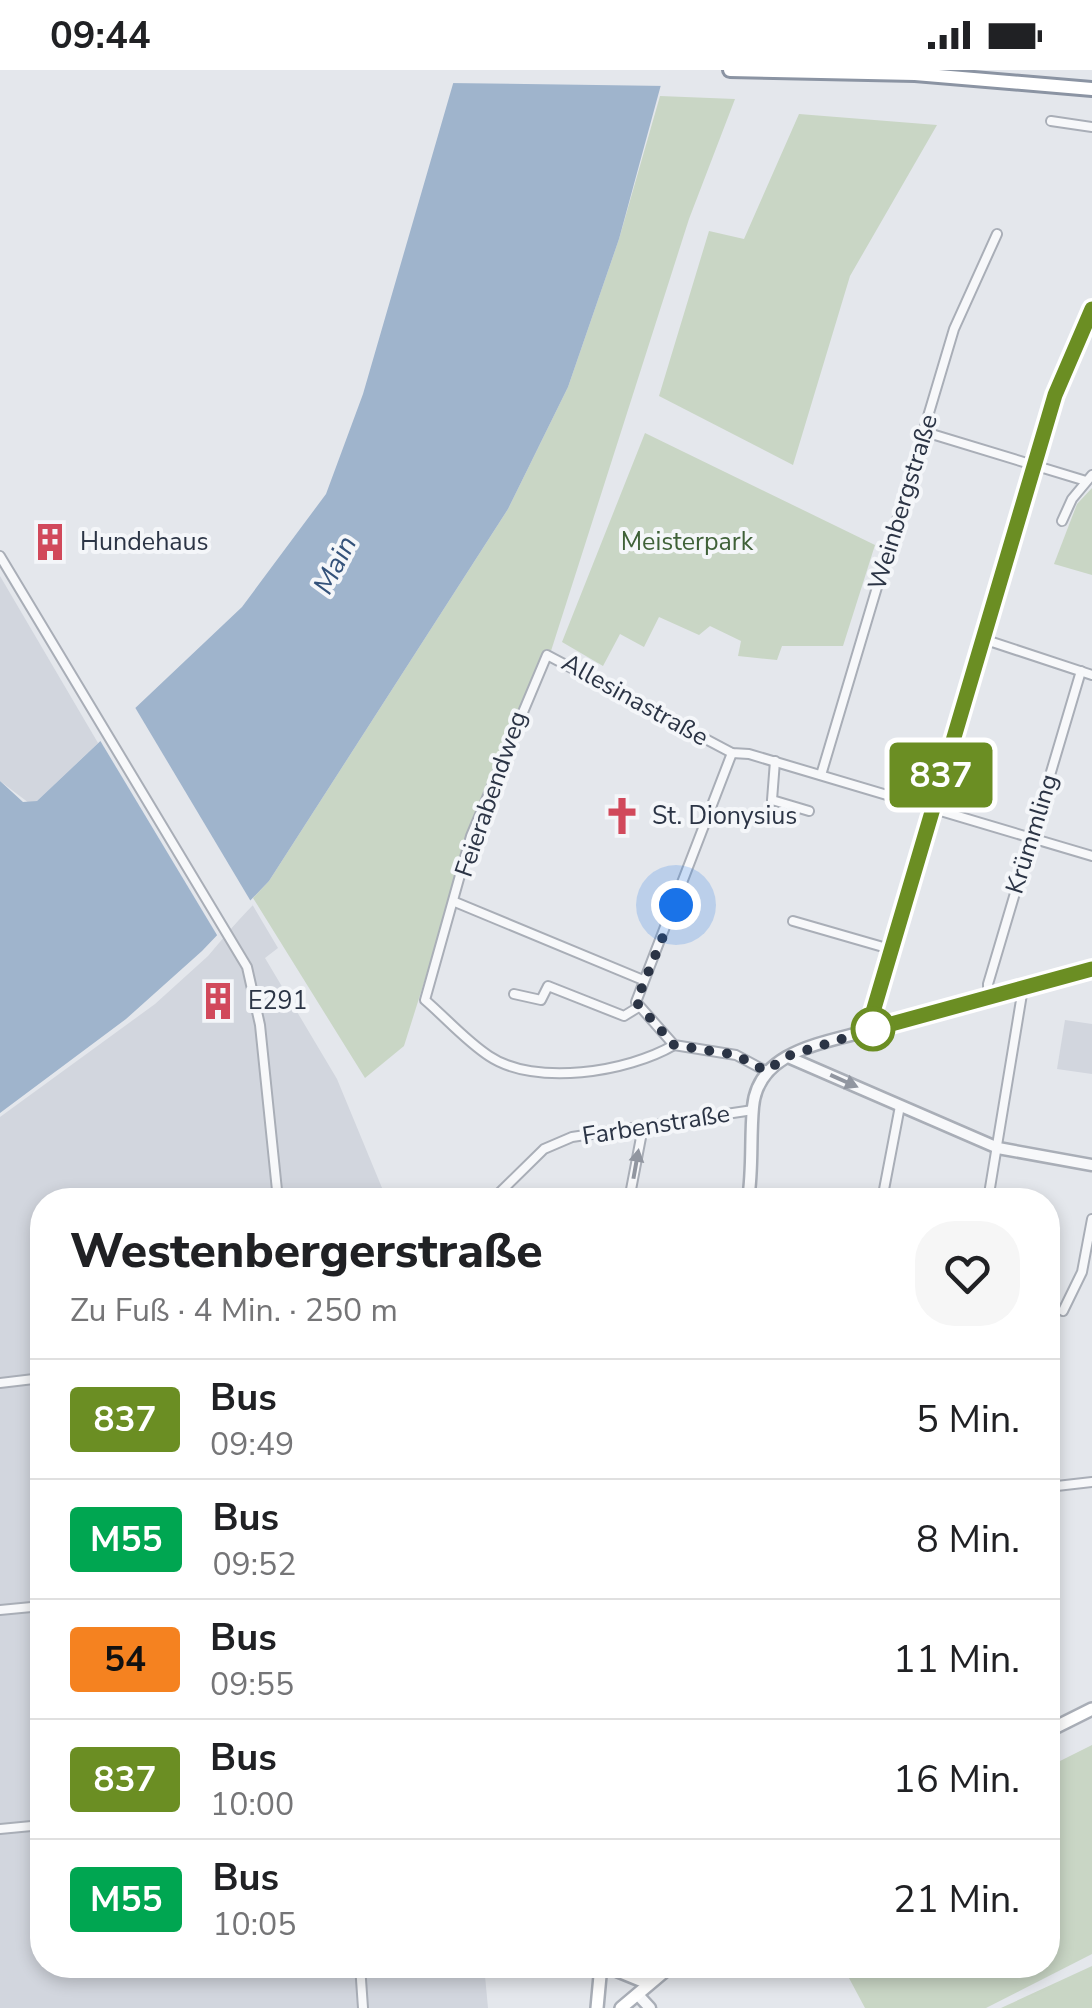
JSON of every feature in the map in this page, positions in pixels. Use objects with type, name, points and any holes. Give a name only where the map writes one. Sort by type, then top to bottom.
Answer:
[{"type":"highway","points":[[730,70],[1004,80],[1092,89]]},
{"type":"main road","points":[[1060,1725],[1092,1708]]},
{"type":"main road","points":[[597,2008],[600,1978]]},
{"type":"main road","points":[[624,1978],[639,1996]]},
{"type":"main road","points":[[622,2008],[658,1978]]},
{"type":"street","points":[[1051,121],[1092,127]]},
{"type":"street","name":"Weinbergstraße","points":[[821,775],[954,328],[997,234]]},
{"type":"street","points":[[873,1029],[870,1022],[890,949],[1034,464],[1061,376],[1092,309]]},
{"type":"street","points":[[925,432],[1089,478],[1062,521]]},
{"type":"street","points":[[0,556],[254,983],[277,1188]]},
{"type":"street","points":[[982,639],[1092,674]]},
{"type":"street","name":"Allesinastraße","points":[[553,654],[732,753],[774,761],[1092,856]]},
{"type":"street","name":"Feierabendweg","points":[[553,654],[544,657],[499,760],[471,836],[425,1000],[488,1056],[535,1073],[570,1074],[674,1045]]},
{"type":"street","name":"Krümmling","points":[[988,998],[988,984],[1081,671]]},
{"type":"street","points":[[514,994],[541,1000],[548,986],[624,1016],[637,1008],[643,980],[676,905],[732,753]]},
{"type":"street","points":[[774,761],[772,800],[809,810]]},
{"type":"street","points":[[455,902],[643,980]]},
{"type":"street","points":[[793,921],[890,949]]},
{"type":"street","points":[[637,1008],[674,1045],[736,1055],[766,1071],[788,1056],[873,1029],[1092,969]]},
{"type":"street","points":[[990,1188],[1022,988]]},
{"type":"street","points":[[788,1056],[998,1148],[1092,1165]]},
{"type":"street","name":"Farbenstraße","points":[[505,1188],[544,1149],[572,1137],[753,1110],[766,1071]]},
{"type":"street","points":[[884,1188],[900,1106]]},
{"type":"street","points":[[750,1188],[755,1152],[753,1110]]},
{"type":"street","points":[[632,1188],[642,1127]]},
{"type":"street","points":[[1063,1311],[1089,1250],[1092,1219]]},
{"type":"street","points":[[0,1383],[30,1379]]},
{"type":"street","points":[[1060,1486],[1092,1482]]},
{"type":"street","points":[[0,1610],[30,1607]]},
{"type":"street","points":[[0,1829],[30,1826]]},
{"type":"street","points":[[361,1978],[363,2008]]},
{"type":"street","points":[[639,1996],[650,2008]]},
{"type":"shaded area","points":[[0,576],[98,743],[37,801],[29,803],[0,781]]},
{"type":"shaded area","points":[[252,904],[278,948],[265,958],[337,1079],[382,1188],[30,1188],[30,1978],[485,1978],[488,2008],[0,2008],[0,1117],[155,1004],[208,956]]},
{"type":"shaded area","points":[[1065,1020],[1092,1024],[1092,1074],[1057,1069]]},
{"type":"green space","points":[[660,96],[735,99],[689,219],[551,651],[543,655],[484,792],[404,1046],[365,1078],[253,898],[269,881],[508,509],[568,387],[619,239]]},
{"type":"green space","points":[[799,114],[937,125],[850,276],[793,465],[659,396],[709,231],[744,239]]},
{"type":"green space","name":"Meisterpark","points":[[645,433],[875,545],[843,646],[782,646],[777,660],[738,656],[741,641],[710,626],[699,635],[659,617],[644,647],[620,634],[603,666],[562,642]]},
{"type":"green space","points":[[1092,488],[1092,575],[1054,564],[1077,504]]},
{"type":"green space","points":[[1092,1745],[1092,1954],[1060,1970],[1060,1761]]},
{"type":"green space","points":[[1092,1966],[1092,2008],[1001,2008]]},
{"type":"green space","points":[[849,1978],[1045,1978],[986,2008],[865,2008]]},
{"type":"water","name":"Main","points":[[457,70],[665,70],[619,239],[568,387],[508,509],[269,881],[202,951],[126,1019],[0,1113],[0,781],[23,802],[37,801],[242,607],[326,494],[363,394]]},
{"type":"pier","points":[[451,70],[670,70],[667,86],[448,83]]},
{"type":"pier","points":[[133,704],[253,905],[220,940],[98,737]]},
{"type":"bus line","name":"837","points":[[1092,309],[1055,395],[870,1022],[873,1029],[1092,969]]},
{"type":"place","name":"Hundehaus","points":[[50,542]]},
{"type":"place","name":"St. Dionysius","points":[[622,816]]},
{"type":"place","name":"E291","points":[[218,1001]]},
{"type":"route","points":[[676,905],[636,1002],[637,1008],[674,1045],[736,1055],[766,1071],[788,1056],[873,1029]]}]
